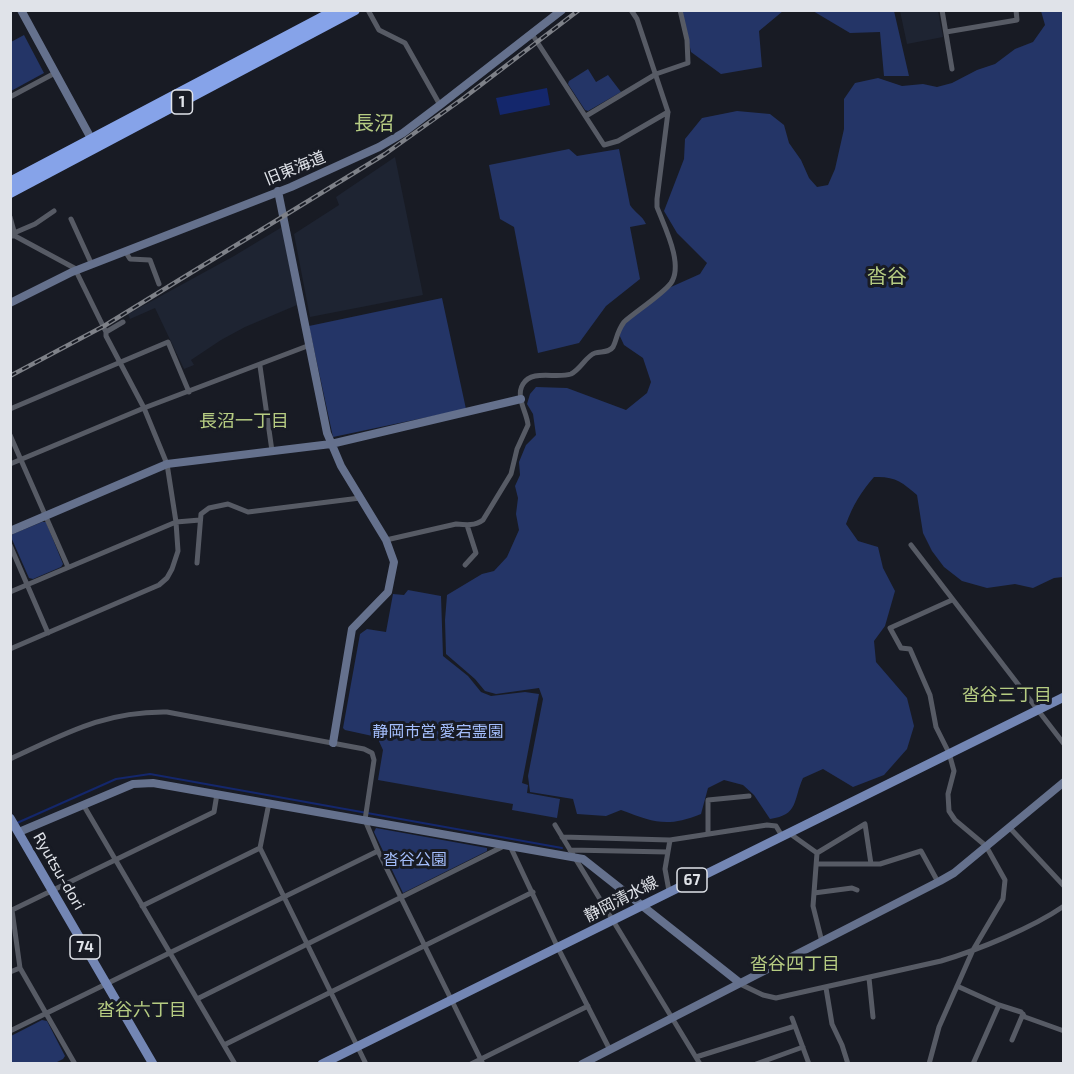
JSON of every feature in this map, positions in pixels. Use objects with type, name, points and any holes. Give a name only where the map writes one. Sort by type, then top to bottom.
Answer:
[{"type":"highway","name":"1","points":[[10,193],[93,144],[331,13],[355,10]]},
{"type":"highway","name":"1","points":[[10,182],[93,144]]},
{"type":"main road","name":"静岡清水線","points":[[322,1064],[1064,696]]},
{"type":"main road","name":"Ryutsu-dori","points":[[11,818],[16,833],[53,890],[153,1064]]},
{"type":"street","points":[[21,10],[93,144]]},
{"type":"street","points":[[368,10],[379,30],[405,43],[440,105]]},
{"type":"street","points":[[387,540],[456,524],[478,523],[483,520],[511,474],[517,449],[528,425],[521,399],[521,389],[527,379],[532,376],[569,374],[582,366],[593,354],[610,350],[614,346],[617,330],[624,322],[671,282],[675,272],[675,258],[657,207],[669,112],[637,19],[631,10]]},
{"type":"street","points":[[586,116],[656,74],[688,63],[687,40],[680,10]]},
{"type":"street","points":[[942,10],[952,69]]},
{"type":"street","points":[[946,32],[1017,20],[1016,10]]},
{"type":"street","name":"旧東海道","points":[[10,303],[77,270],[329,171],[379,147],[403,133],[559,11]]},
{"type":"street","points":[[532,34],[604,145],[618,141],[669,112]]},
{"type":"street","points":[[10,97],[55,73]]},
{"type":"street","points":[[278,191],[321,409],[331,444],[341,466],[387,540],[394,562],[391,583],[383,598],[352,629],[333,743]]},
{"type":"street","points":[[13,235],[54,211]]},
{"type":"street","points":[[10,217],[13,235]]},
{"type":"street","points":[[71,219],[92,265]]},
{"type":"street","points":[[10,649],[148,590],[167,578],[178,551],[167,464],[144,408],[109,342],[77,270],[13,235]]},
{"type":"street","points":[[125,251],[130,259],[150,260],[159,284]]},
{"type":"street","points":[[106,332],[123,322]]},
{"type":"street","points":[[10,408],[168,342],[189,392]]},
{"type":"street","points":[[10,464],[144,408],[260,366],[310,345]]},
{"type":"street","points":[[260,366],[272,451]]},
{"type":"street","points":[[10,531],[167,464],[331,444],[521,399]]},
{"type":"street","points":[[10,435],[68,567]]},
{"type":"street","points":[[197,563],[200,520],[203,511],[228,504],[248,512],[360,498]]},
{"type":"street","points":[[10,592],[176,522],[200,520]]},
{"type":"street","points":[[465,565],[476,553],[467,525]]},
{"type":"street","points":[[10,545],[48,633]]},
{"type":"street","points":[[911,545],[1064,744]]},
{"type":"street","points":[[929,1064],[939,1027],[957,986],[973,951],[1003,899],[1005,880],[986,846],[955,820],[949,811],[948,794],[954,771],[950,753],[936,726],[930,695],[910,649],[901,648],[890,628],[952,600]]},
{"type":"street","points":[[10,759],[90,723],[113,716],[146,712],[167,712],[333,743],[372,753],[374,760],[365,818],[378,851],[482,1061]]},
{"type":"street","points":[[582,1064],[939,882],[954,873],[1064,782]]},
{"type":"street","points":[[16,833],[133,784],[153,783],[365,818],[508,846],[573,854],[668,852]]},
{"type":"street","points":[[65,1064],[74,1062],[20,968],[12,910],[214,812],[217,794]]},
{"type":"street","points":[[708,834],[708,800],[749,796]]},
{"type":"street","points":[[269,803],[260,849],[366,1064]]},
{"type":"street","points":[[84,806],[235,1064]]},
{"type":"street","points":[[817,853],[865,824],[871,864]]},
{"type":"street","points":[[555,825],[700,1064]]},
{"type":"street","points":[[562,837],[670,840],[768,825],[776,826],[785,835],[817,853]]},
{"type":"street","points":[[1009,827],[1064,886]]},
{"type":"street","points":[[669,891],[665,859],[670,840]]},
{"type":"street","points":[[508,846],[610,1050]]},
{"type":"street","points":[[197,999],[508,846]]},
{"type":"street","points":[[142,906],[260,849]]},
{"type":"street","points":[[10,1030],[378,851]]},
{"type":"street","points":[[817,864],[880,864],[921,851],[939,882]]},
{"type":"street","points":[[817,853],[813,906],[822,942]]},
{"type":"street","points":[[573,854],[583,859],[740,983],[763,995],[776,998],[941,961],[973,951],[1050,915],[1064,906]]},
{"type":"street","points":[[814,893],[852,888],[857,890]]},
{"type":"street","points":[[224,1045],[533,892]]},
{"type":"street","points":[[10,972],[20,968]]},
{"type":"street","points":[[869,978],[873,1017]]},
{"type":"street","points":[[957,986],[1021,1012],[1025,1017],[1064,1031]]},
{"type":"street","points":[[826,988],[832,1024],[848,1064]]},
{"type":"street","points":[[973,1064],[999,1005]]},
{"type":"street","points":[[471,1064],[482,1061],[588,1006]]},
{"type":"street","points":[[1012,1040],[1023,1014]]},
{"type":"street","points":[[792,1018],[809,1064]]},
{"type":"street","points":[[696,1056],[795,1026]]},
{"type":"street","points":[[756,1064],[803,1047]]},
{"type":"shaded area","points":[[900,11],[938,11],[943,37],[907,44]]},
{"type":"shaded area","points":[[547,88],[550,105],[500,115],[496,98]]},
{"type":"shaded area","points":[[395,157],[423,295],[310,317],[294,234],[339,205],[336,197]]},
{"type":"shaded area","points":[[282,227],[297,305],[221,340],[191,360],[194,365],[184,369],[155,308],[130,319],[128,314]]},
{"type":"green space","points":[[682,11],[783,11],[759,31],[762,67],[721,74],[691,52]]},
{"type":"green space","points":[[813,11],[894,11],[909,76],[884,76],[880,32],[850,33]]},
{"type":"green space","points":[[1041,11],[1063,11],[1063,577],[1054,578],[1033,588],[1015,584],[987,588],[962,581],[944,567],[932,551],[923,533],[917,495],[898,481],[874,477],[858,499],[846,524],[858,541],[878,547],[883,568],[895,591],[885,626],[874,641],[876,662],[907,698],[914,726],[907,749],[884,775],[853,787],[823,769],[803,778],[791,810],[770,819],[754,795],[743,785],[724,780],[708,788],[701,814],[669,822],[652,820],[621,810],[606,816],[577,814],[573,799],[530,792],[528,776],[543,699],[539,688],[496,694],[485,691],[475,679],[446,654],[447,595],[482,574],[494,571],[507,557],[519,530],[516,514],[518,498],[515,486],[520,475],[519,462],[526,445],[536,435],[533,414],[527,404],[530,394],[536,387],[567,388],[626,410],[647,393],[651,382],[643,358],[624,345],[617,330],[662,291],[700,274],[707,263],[677,233],[664,211],[684,159],[685,139],[702,118],[737,111],[770,114],[784,125],[789,143],[801,160],[809,178],[817,187],[828,185],[835,169],[844,129],[844,99],[855,83],[878,78],[902,86],[923,84],[937,87],[952,83],[995,64],[1015,49],[1033,42],[1045,25]]},
{"type":"green space","points":[[24,35],[44,73],[11,91],[11,42]]},
{"type":"green space","points":[[588,69],[596,82],[608,75],[621,92],[588,111],[585,110],[568,84]]},
{"type":"green space","points":[[569,149],[577,156],[619,149],[630,205],[646,224],[630,227],[640,279],[606,306],[579,343],[538,353],[514,227],[500,219],[489,165]]},
{"type":"green space","points":[[442,298],[466,409],[333,437],[309,326]]},
{"type":"green space","points":[[46,522],[63,564],[33,579],[29,578],[11,537],[13,534]]},
{"type":"green space","name":"静岡市営 愛宕霊園","points":[[408,590],[441,596],[443,656],[468,676],[481,692],[491,696],[525,692],[539,694],[522,783],[528,785],[527,793],[560,799],[557,818],[512,810],[513,804],[378,780],[383,750],[377,737],[343,728],[360,634],[367,629],[386,632],[393,594],[404,595]]},
{"type":"green space","name":"沓谷公園","points":[[376,828],[487,848],[487,851],[403,893],[374,832]]},
{"type":"green space","points":[[42,1020],[47,1021],[65,1056],[63,1059],[55,1063],[11,1063],[11,1036]]},
{"type":"waterway","points":[[17,823],[116,779],[150,774],[562,848]]},
{"type":"railway","points":[[10,376],[104,326],[385,154],[465,97],[579,10]]},
{"type":"district","name":"長沼","points":[[374,123]]},
{"type":"district","name":"沓谷","points":[[887,276]]},
{"type":"district","name":"長沼一丁目","points":[[244,421]]},
{"type":"district","name":"沓谷三丁目","points":[[1007,695]]},
{"type":"district","name":"沓谷四丁目","points":[[795,964]]},
{"type":"district","name":"沓谷六丁目","points":[[142,1010]]}]
